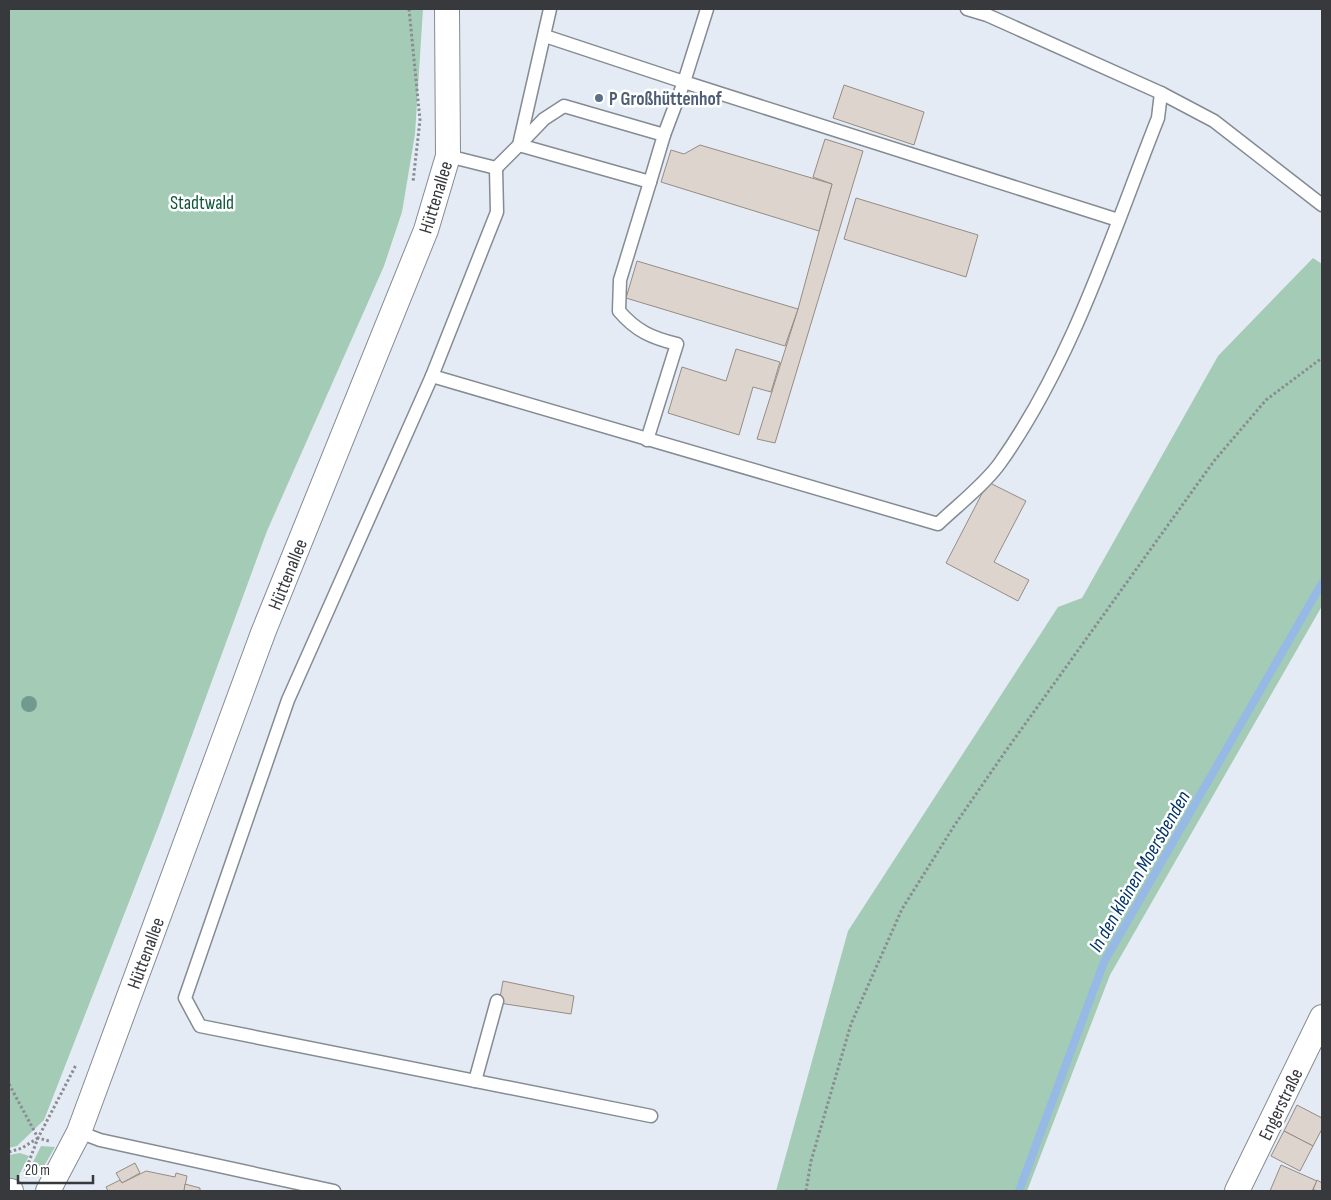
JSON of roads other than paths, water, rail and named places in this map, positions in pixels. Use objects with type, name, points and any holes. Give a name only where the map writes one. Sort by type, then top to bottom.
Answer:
[{"type":"street","name":"Hüttenallee","points":[[48,1191],[79,1132],[263,633],[426,230],[448,156],[447,9]]},
{"type":"street","name":"Engerstraße","points":[[1237,1191],[1322,1017]]},
{"type":"lane","points":[[520,144],[550,9]]},
{"type":"lane","points":[[648,440],[677,344],[660,340],[633,327],[619,311],[620,280],[664,135],[684,82],[707,9]]},
{"type":"lane","points":[[966,9],[988,12],[1161,93],[1214,121],[1322,205]]},
{"type":"lane","points":[[545,36],[1118,220]]},
{"type":"lane","points":[[432,376],[938,524],[999,464],[1043,393],[1082,311],[1118,220],[1158,118],[1161,93]]},
{"type":"lane","points":[[651,1116],[200,1026],[185,998],[288,700],[432,376],[496,212],[496,168],[544,119],[564,106],[664,135]]},
{"type":"lane","points":[[520,144],[650,182]]},
{"type":"lane","points":[[448,156],[496,168]]},
{"type":"lane","points":[[475,1081],[497,1001]]},
{"type":"lane","points":[[79,1132],[100,1140],[334,1191]]},
{"type":"waterway","name":"In den kleinen Moersbenden","points":[[1019,1191],[1104,962],[1322,583]]},
{"type":"place","name":"P Großhüttenhof","points":[[599,98]]},
{"type":"park label","name":"Stadtwald","points":[[202,202]]}]
